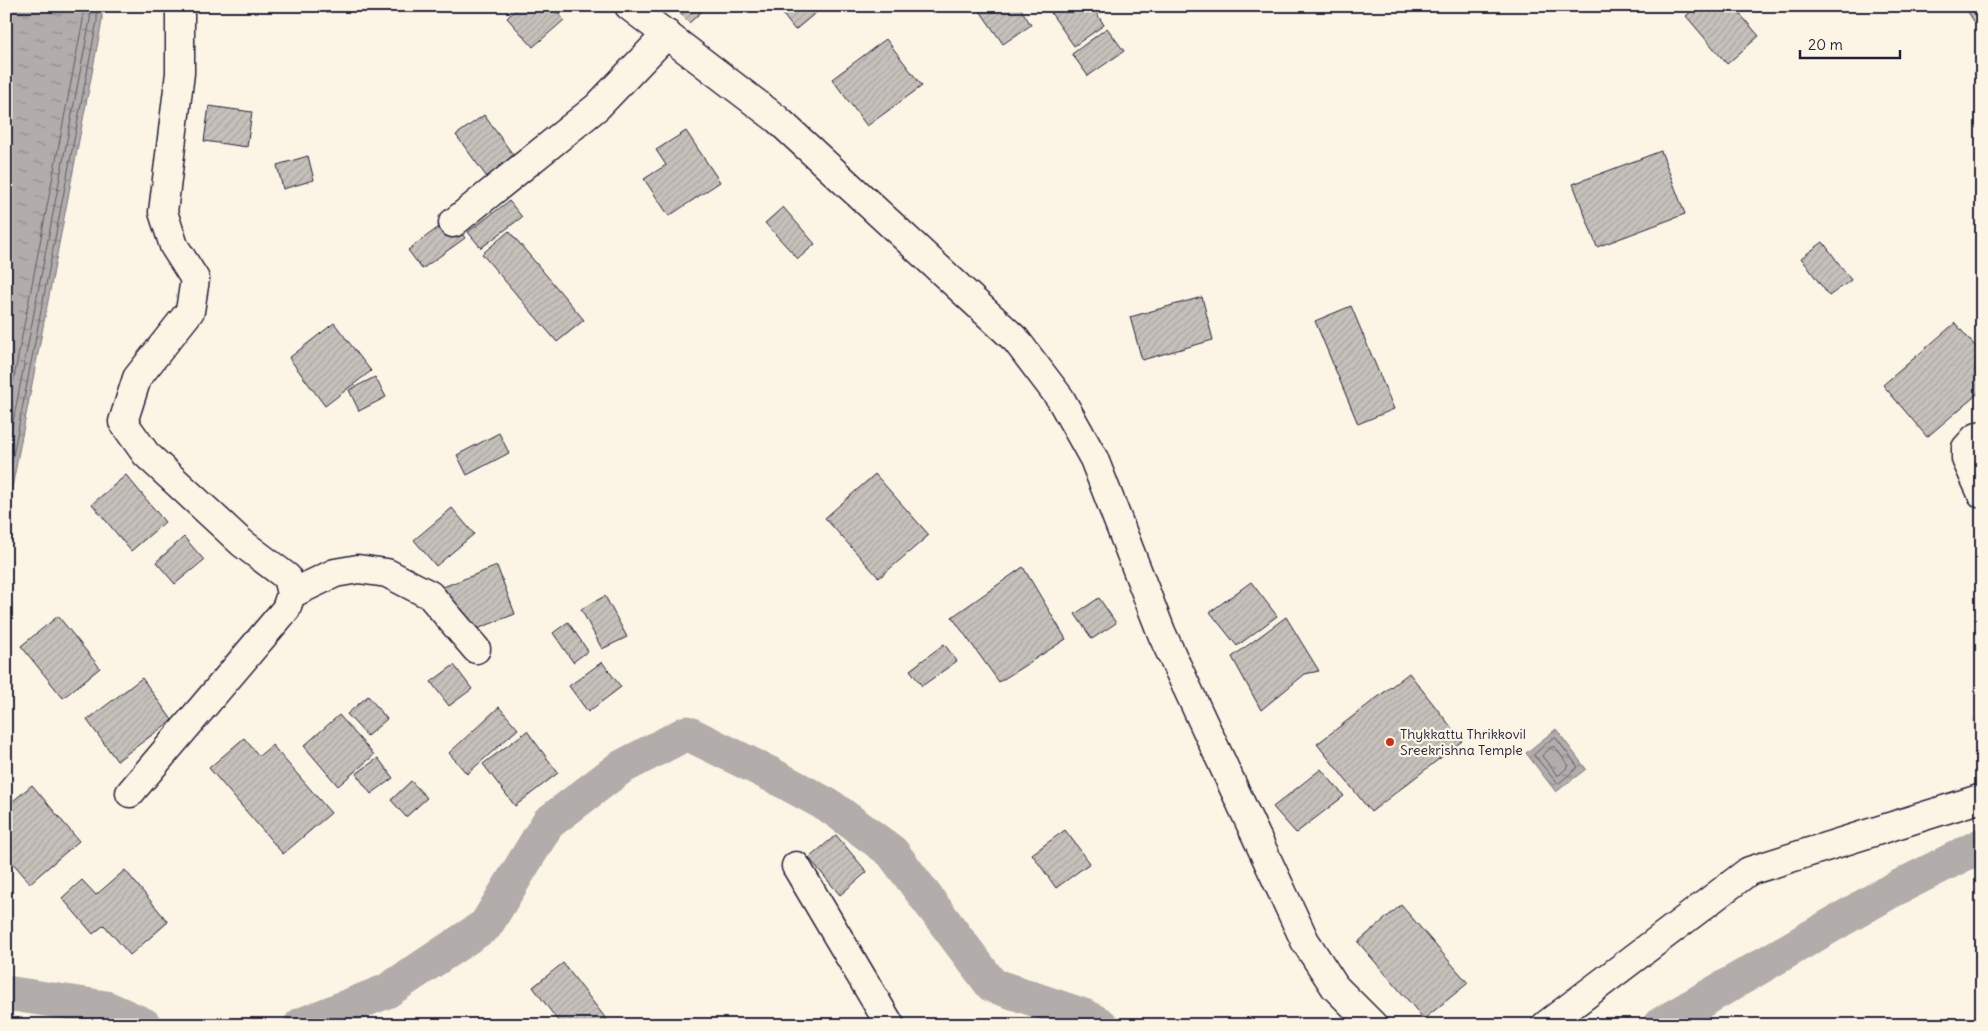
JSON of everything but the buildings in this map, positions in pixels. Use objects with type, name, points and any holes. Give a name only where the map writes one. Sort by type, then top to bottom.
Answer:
[{"type":"main road","points":[[130,793],[286,609],[290,594],[287,577],[242,543],[146,454],[123,422],[138,378],[190,312],[195,279],[174,246],[163,212],[180,73],[180,6]]},
{"type":"main road","points":[[629,6],[776,119],[1016,340],[1060,398],[1094,459],[1162,634],[1305,940],[1335,986],[1373,1025]]},
{"type":"main road","points":[[453,223],[597,108],[667,34]]},
{"type":"main road","points":[[1982,435],[1975,438],[1966,448],[1966,459],[1982,494]]},
{"type":"main road","points":[[290,594],[335,572],[358,569],[387,573],[430,595],[476,649]]},
{"type":"main road","points":[[1546,1025],[1749,871],[1982,798]]},
{"type":"main road","points":[[796,866],[890,1025]]},
{"type":"shaded area","points":[[1982,715],[1982,751],[1971,719]]},
{"type":"water","points":[[6,6],[102,6],[102,21],[6,519]]},
{"type":"water","points":[[1556,729],[1586,769],[1556,792],[1526,753]]},
{"type":"waterway","points":[[301,1025],[387,991],[486,925],[548,823],[620,768],[687,733],[774,776],[831,807],[892,852],[992,985],[1084,1016],[1101,1025]]},
{"type":"waterway","points":[[1660,1025],[1887,893],[1982,845]]},
{"type":"waterway","points":[[6,993],[106,1008],[144,1025]]},
{"type":"place","name":"Thykkattu Thrikkovil Sreekrishna Temple","points":[[1390,742]]}]
